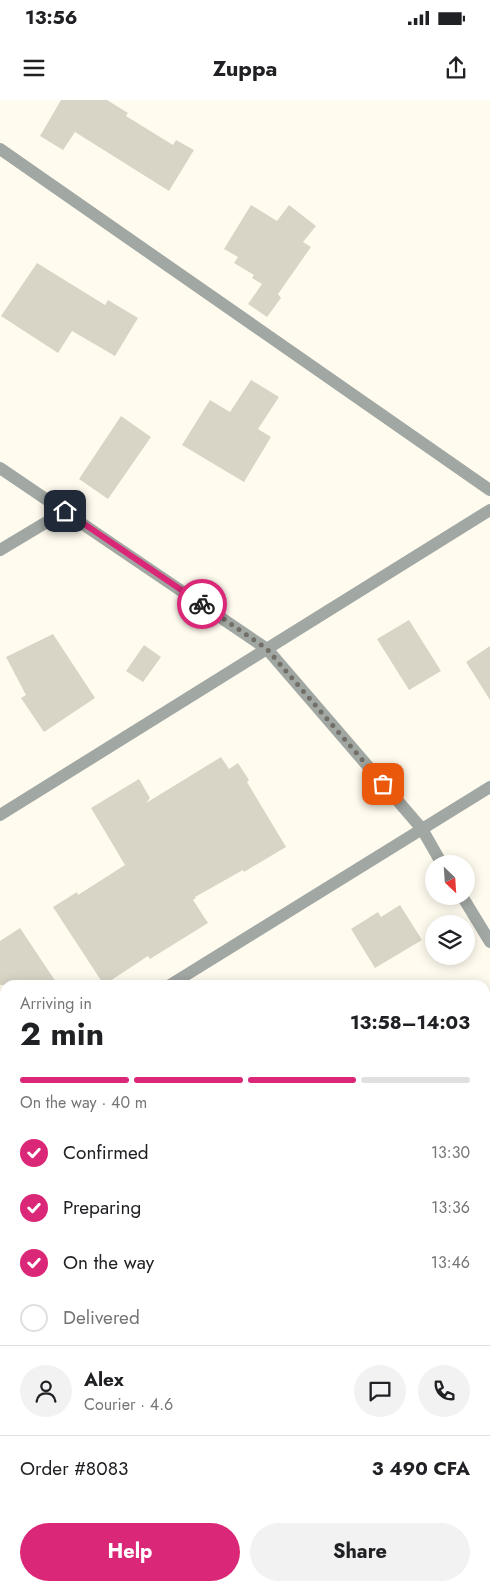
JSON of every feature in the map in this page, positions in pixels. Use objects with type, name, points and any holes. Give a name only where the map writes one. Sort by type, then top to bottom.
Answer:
[{"type":"street","points":[[0,149],[490,490]]},
{"type":"street","points":[[0,468],[267,649],[422,830],[437,855]]},
{"type":"street","points":[[0,815],[490,510]]},
{"type":"street","points":[[0,550],[65,511]]},
{"type":"street","points":[[178,980],[490,787]]},
{"type":"street","points":[[467,905],[490,942]]},
{"type":"building","points":[[61,100],[107,100],[128,113],[126,116],[173,145],[176,140],[194,150],[169,191],[75,132],[63,150],[40,136]]},
{"type":"building","points":[[251,205],[277,221],[289,205],[316,226],[303,242],[311,247],[278,294],[281,298],[267,317],[248,304],[262,284],[252,278],[254,275],[234,263],[238,257],[224,249]]},
{"type":"building","points":[[37,263],[105,305],[108,300],[138,318],[115,356],[72,331],[58,353],[1,316]]},
{"type":"building","points":[[251,380],[279,397],[258,429],[271,437],[244,482],[182,445],[210,400],[230,412]]},
{"type":"building","points":[[121,416],[151,437],[108,499],[79,479]]},
{"type":"building","points":[[409,620],[441,671],[409,690],[377,639]]},
{"type":"building","points":[[53,634],[95,698],[44,732],[21,698],[26,695],[6,657]]},
{"type":"building","points":[[144,645],[161,657],[143,682],[126,671]]},
{"type":"building","points":[[490,646],[490,700],[466,662]]},
{"type":"building","points":[[221,757],[229,769],[238,763],[249,780],[247,782],[286,847],[244,872],[243,870],[195,897],[193,900],[208,923],[150,959],[148,956],[112,980],[101,980],[53,907],[77,892],[78,895],[125,865],[91,808],[139,779],[150,798],[146,803]]},
{"type":"building","points":[[400,905],[422,940],[375,968],[351,929],[378,912],[381,917]]},
{"type":"building","points":[[20,928],[55,980],[0,980],[0,941]]},
{"type":"way so far","points":[[202,604],[267,649],[383,784]]},
{"type":"route","points":[[65,511],[202,604]]}]
